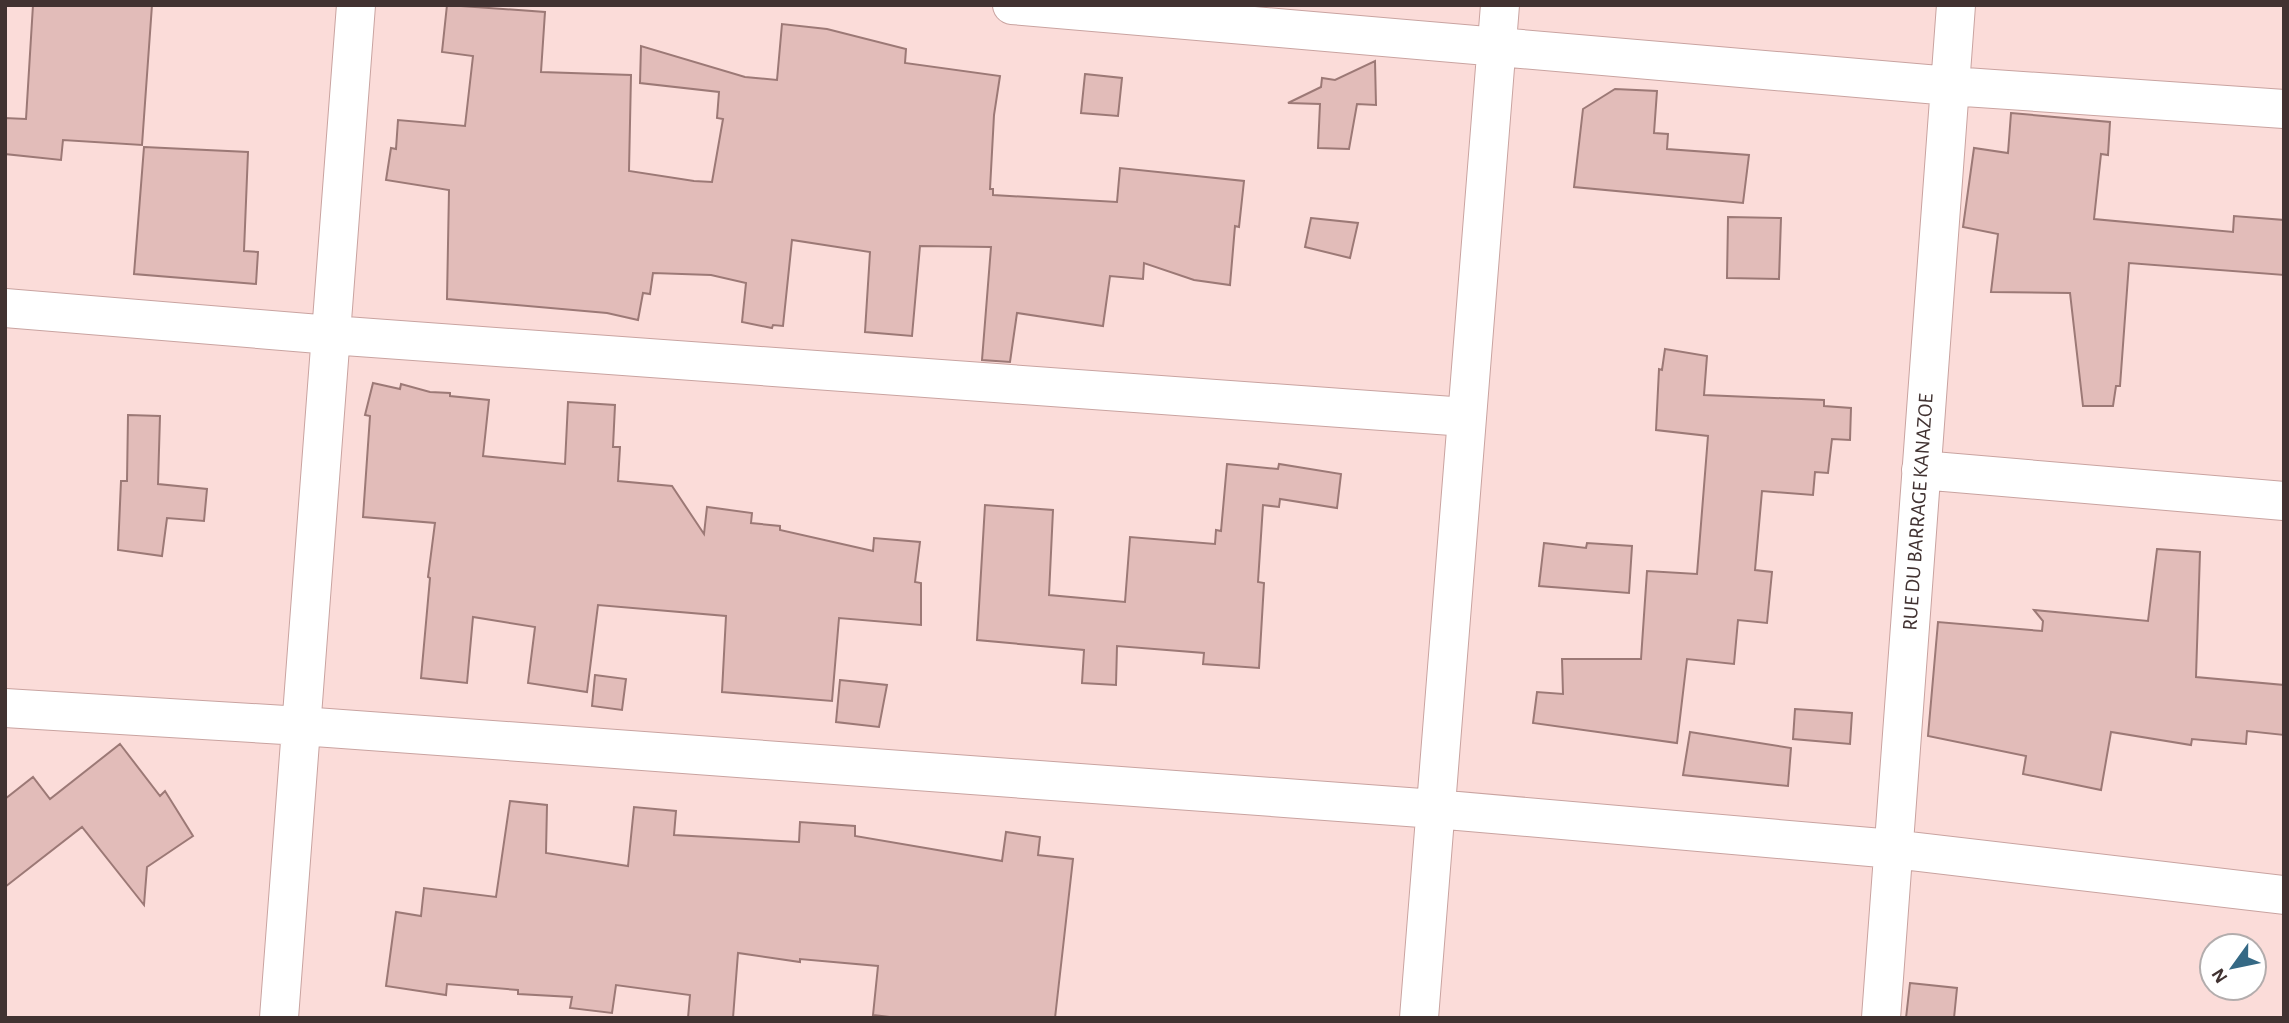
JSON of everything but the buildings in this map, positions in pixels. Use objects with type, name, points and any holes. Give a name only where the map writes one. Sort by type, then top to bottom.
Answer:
[{"type":"street","points":[[279,1018],[356,5]]},
{"type":"street","points":[[1012,5],[1950,86],[2284,109]]},
{"type":"street","points":[[1419,1018],[1500,5]]},
{"type":"street","name":"RUE DU BARRAGE KANAZOE","points":[[1881,1018],[1956,5]]},
{"type":"street","points":[[5,308],[331,335],[1466,417]]},
{"type":"street","points":[[1922,470],[2284,501]]},
{"type":"street","points":[[5,708],[301,726],[1435,808],[1893,849],[2284,895]]}]
